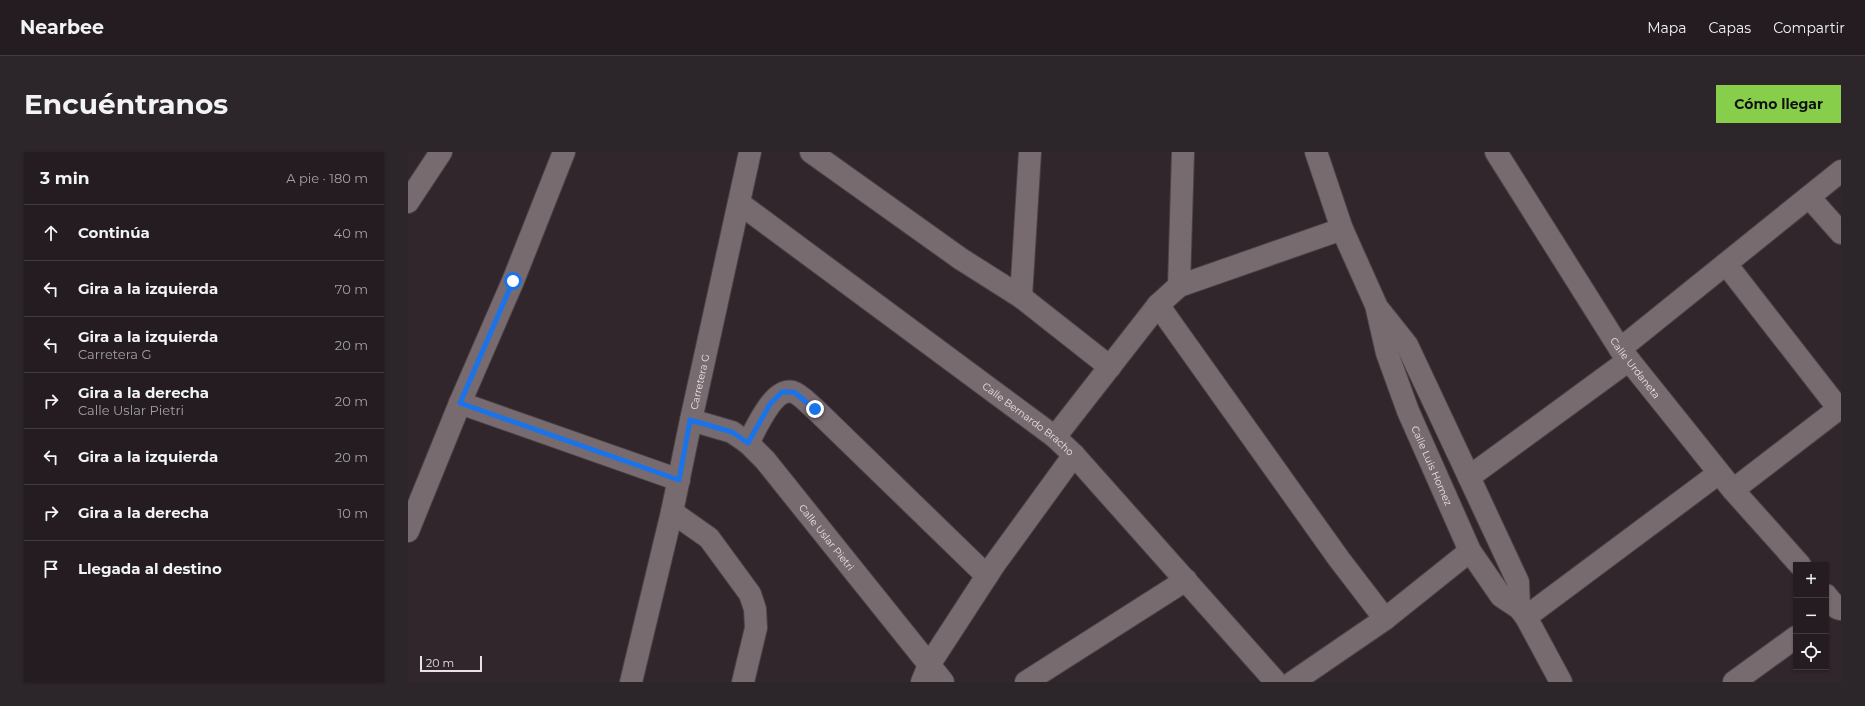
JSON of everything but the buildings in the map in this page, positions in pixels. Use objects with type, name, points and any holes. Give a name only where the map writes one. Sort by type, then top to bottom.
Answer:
[{"type":"street","points":[[408,202],[441,152]]},
{"type":"street","points":[[408,531],[460,403],[513,281],[564,152]]},
{"type":"street","name":"Carretera G","points":[[631,682],[672,512],[690,420],[750,152]]},
{"type":"street","points":[[811,152],[961,259],[1021,297],[1110,367]]},
{"type":"street","points":[[1021,297],[1030,152]]},
{"type":"street","points":[[1179,286],[1183,152]]},
{"type":"street","name":"Calle Luis Homez","points":[[1316,152],[1342,229],[1376,305],[1387,353],[1408,411],[1470,551],[1501,596],[1523,613]]},
{"type":"street","name":"Calle Urdaneta","points":[[1496,152],[1625,355],[1733,490],[1797,562]]},
{"type":"street","points":[[1469,477],[1625,355],[1726,264],[1841,171]]},
{"type":"street","points":[[1809,197],[1841,234]]},
{"type":"street","name":"Calle Bernardo Bracho","points":[[739,202],[1055,437],[1074,455],[1276,682]]},
{"type":"street","points":[[1055,437],[1158,305],[1179,286],[1342,229]]},
{"type":"street","points":[[1726,264],[1840,408],[1733,490]]},
{"type":"street","points":[[1158,305],[1339,559],[1384,619]]},
{"type":"street","name":"Calle Luis Homez","points":[[1376,305],[1407,345],[1518,582],[1523,613],[1561,682]]},
{"type":"street","points":[[748,443],[775,398],[782,392],[794,392],[815,409],[987,576]]},
{"type":"street","points":[[460,403],[679,480]]},
{"type":"street","name":"Calle Uslar Pietri","points":[[690,420],[732,432],[748,443],[765,460],[926,674],[943,682]]},
{"type":"street","points":[[926,674],[987,576],[1074,455]]},
{"type":"street","points":[[1523,613],[1719,473]]},
{"type":"street","points":[[672,512],[709,538],[750,594],[755,609],[756,628],[743,682]]},
{"type":"street","points":[[1293,682],[1384,619],[1470,551]]},
{"type":"street","points":[[1026,682],[1186,580]]},
{"type":"street","points":[[1734,682],[1793,640]]},
{"type":"route","points":[[513,281],[460,403],[679,480],[690,420],[732,432],[748,443],[770,404],[782,392],[794,392],[815,409]]}]
